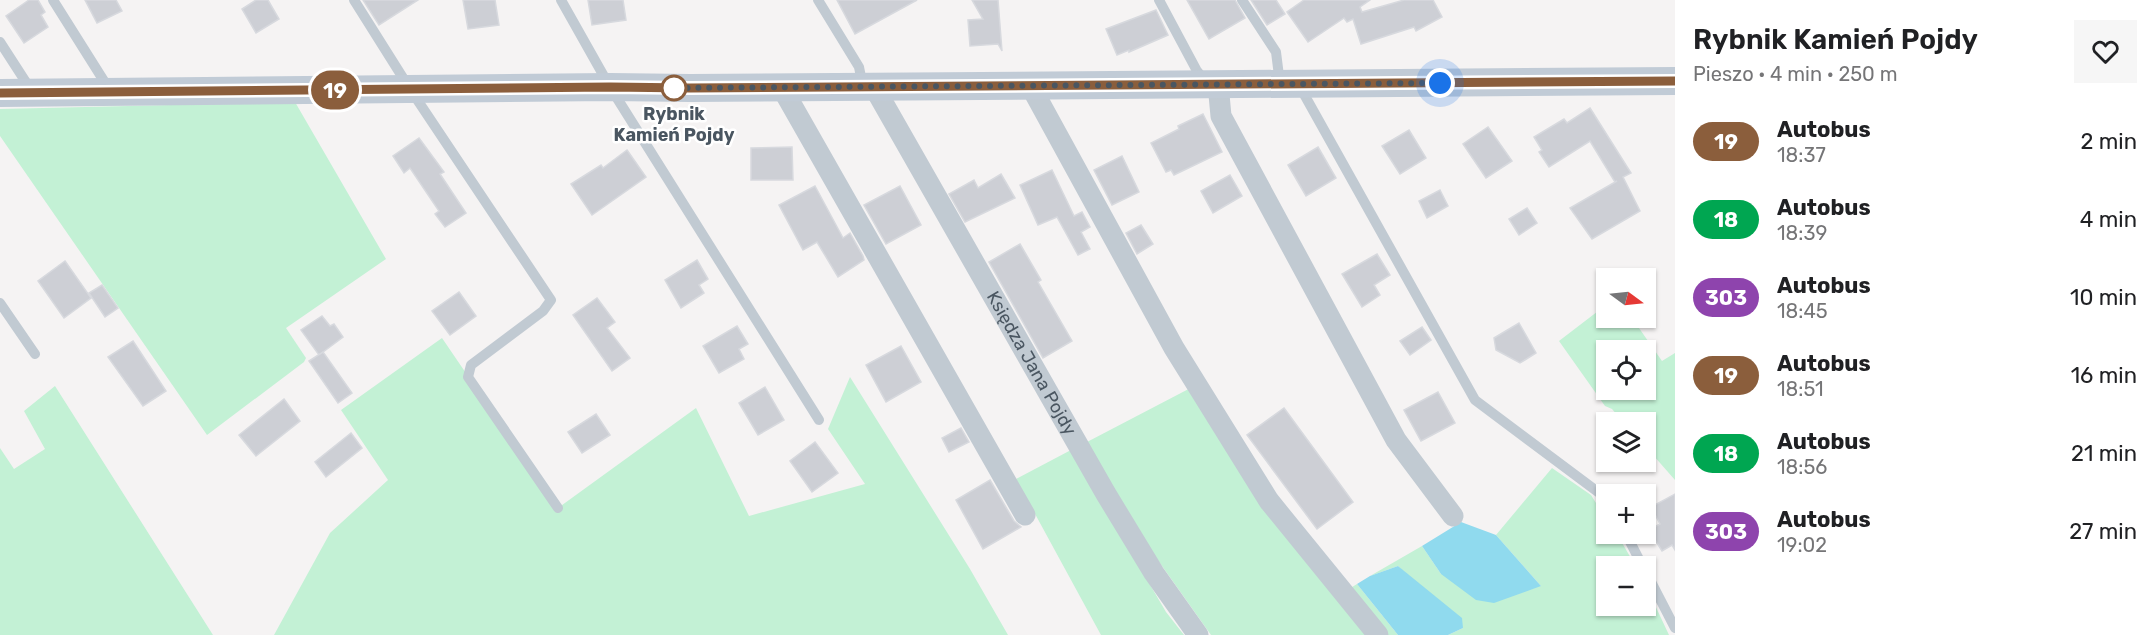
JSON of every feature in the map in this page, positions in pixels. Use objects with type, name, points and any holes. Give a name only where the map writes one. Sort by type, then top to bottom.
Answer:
[{"type":"street","points":[[0,93],[1675,81]]},
{"type":"street","points":[[1213,84],[1221,116],[1396,440],[1453,516]]},
{"type":"street","points":[[1030,86],[1174,348],[1269,501],[1378,635]]},
{"type":"street","points":[[782,87],[1025,515]]},
{"type":"street","name":"Księdza Jana Pojdy","points":[[868,87],[1106,494],[1154,573],[1198,635]]},
{"type":"lane","points":[[53,0],[111,92]]},
{"type":"lane","points":[[354,0],[410,90],[551,300],[543,311],[471,365],[468,377],[558,508]]},
{"type":"lane","points":[[561,0],[610,87],[819,420]]},
{"type":"lane","points":[[818,0],[859,67],[868,87]]},
{"type":"lane","points":[[1159,0],[1197,71],[1213,84]]},
{"type":"lane","points":[[1242,0],[1276,52],[1289,84],[1475,400],[1596,491]]},
{"type":"lane","points":[[0,42],[33,92]]},
{"type":"lane","points":[[0,303],[35,354]]},
{"type":"lane","points":[[1656,591],[1675,628]]},
{"type":"green space","points":[[295,102],[386,259],[286,328],[306,358],[304,362],[207,435],[0,136],[0,109]]},
{"type":"green space","points":[[1596,313],[1596,328],[1639,328],[1647,340],[1596,340],[1596,393],[1559,341]]},
{"type":"green space","points":[[442,338],[558,508],[696,408],[749,516],[865,484],[828,429],[850,377],[970,569],[1008,635],[274,635],[330,533],[388,480],[341,410]]},
{"type":"green space","points":[[1656,352],[1662,361],[1675,353],[1675,480],[1656,458],[1656,412],[1615,412],[1601,400],[1656,400]]},
{"type":"green space","points":[[1202,382],[1271,492],[1349,589],[1357,584],[1398,635],[1211,635],[1145,542],[1087,442]]},
{"type":"green space","points":[[55,386],[213,635],[0,635],[0,448],[14,469],[45,449],[24,411]]},
{"type":"green space","points":[[1071,450],[1166,612],[1184,635],[1101,635],[1016,479]]},
{"type":"green space","points":[[1552,468],[1591,495],[1596,503],[1596,544],[1623,544],[1630,556],[1596,556],[1596,616],[1656,616],[1656,607],[1669,635],[1448,635],[1463,628],[1398,566],[1370,576],[1422,546],[1441,574],[1541,586],[1496,535]]},
{"type":"water","points":[[1461,522],[1496,535],[1541,586],[1494,603],[1476,600],[1441,574],[1422,546]]},
{"type":"water","points":[[1398,566],[1462,618],[1463,628],[1448,635],[1398,635],[1357,584],[1370,576]]},
{"type":"building","points":[[29,0],[38,0],[45,12],[41,15],[48,27],[24,43],[6,16]]},
{"type":"building","points":[[85,0],[116,0],[122,11],[97,23]]},
{"type":"building","points":[[256,0],[268,0],[279,19],[256,33],[242,9]]},
{"type":"building","points":[[363,0],[418,0],[379,25]]},
{"type":"building","points":[[463,0],[495,0],[499,25],[468,29]]},
{"type":"building","points":[[588,0],[623,0],[626,20],[592,25]]},
{"type":"building","points":[[837,0],[917,0],[855,34]]},
{"type":"building","points":[[972,0],[998,0],[1002,51],[998,44],[970,46],[968,20],[983,19]]},
{"type":"building","points":[[1187,0],[1235,0],[1245,18],[1209,39]]},
{"type":"building","points":[[1251,0],[1276,0],[1285,14],[1267,25]]},
{"type":"building","points":[[1304,0],[1370,0],[1360,7],[1362,12],[1404,0],[1433,0],[1442,17],[1416,31],[1414,27],[1361,44],[1353,19],[1347,22],[1344,18],[1308,42],[1287,12]]},
{"type":"building","points":[[1156,10],[1168,35],[1117,55],[1106,29]]},
{"type":"building","points":[[1590,108],[1631,173],[1623,177],[1640,211],[1592,239],[1570,208],[1617,181],[1615,182],[1590,141],[1549,167],[1539,152],[1542,150],[1534,137],[1564,119],[1567,123]]},
{"type":"building","points":[[1203,114],[1222,152],[1174,175],[1171,170],[1166,172],[1151,143]]},
{"type":"building","points":[[1488,127],[1512,161],[1486,178],[1463,144]]},
{"type":"building","points":[[1409,130],[1426,158],[1400,174],[1382,146]]},
{"type":"building","points":[[419,138],[444,172],[440,174],[466,213],[445,227],[435,214],[439,211],[410,168],[404,173],[393,156]]},
{"type":"building","points":[[792,147],[793,180],[751,180],[751,148]]},
{"type":"building","points":[[1318,147],[1336,178],[1306,196],[1288,165]]},
{"type":"building","points":[[627,150],[646,177],[592,215],[571,184],[601,165],[603,168]]},
{"type":"building","points":[[1122,156],[1139,192],[1112,205],[1094,170]]},
{"type":"building","points":[[1052,170],[1074,216],[1082,212],[1090,227],[1081,232],[1090,249],[1078,255],[1057,217],[1038,225],[1020,185]]},
{"type":"building","points":[[1001,174],[1015,198],[965,222],[949,194],[974,180],[978,188]]},
{"type":"building","points":[[1230,175],[1242,196],[1213,213],[1201,191]]},
{"type":"building","points":[[815,186],[843,238],[850,233],[863,256],[864,260],[838,277],[817,242],[803,250],[779,205]]},
{"type":"building","points":[[900,186],[921,225],[886,244],[864,205]]},
{"type":"building","points":[[1440,190],[1448,206],[1427,218],[1419,201]]},
{"type":"building","points":[[1527,208],[1537,223],[1519,235],[1509,219]]},
{"type":"building","points":[[1141,225],[1153,244],[1137,254],[1126,233]]},
{"type":"building","points":[[1020,244],[1041,280],[1038,282],[1072,341],[1043,358],[989,262]]},
{"type":"building","points":[[1377,254],[1390,275],[1374,285],[1380,295],[1362,307],[1342,274]]},
{"type":"building","points":[[697,260],[708,279],[699,285],[704,293],[681,308],[665,280]]},
{"type":"building","points":[[65,261],[91,298],[64,318],[38,281]]},
{"type":"building","points":[[102,285],[118,308],[105,317],[89,293]]},
{"type":"building","points":[[459,292],[476,316],[450,335],[432,311]]},
{"type":"building","points":[[597,298],[615,322],[607,328],[630,358],[612,371],[573,315]]},
{"type":"building","points":[[322,316],[330,326],[334,324],[343,337],[319,355],[301,330]]},
{"type":"building","points":[[1519,323],[1536,353],[1520,363],[1496,350],[1494,338]]},
{"type":"building","points":[[737,326],[748,344],[739,349],[744,359],[719,373],[703,346]]},
{"type":"building","points":[[1422,327],[1431,340],[1410,355],[1400,341]]},
{"type":"building","points":[[133,341],[166,391],[143,406],[108,357]]},
{"type":"building","points":[[901,346],[921,382],[886,402],[866,365]]},
{"type":"building","points":[[323,352],[352,393],[338,403],[309,361]]},
{"type":"building","points":[[765,387],[784,420],[758,435],[739,403]]},
{"type":"building","points":[[1438,392],[1455,423],[1421,441],[1404,410]]},
{"type":"building","points":[[284,399],[300,421],[256,456],[239,435]]},
{"type":"building","points":[[1284,408],[1353,502],[1317,529],[1247,435]]},
{"type":"building","points":[[596,414],[610,435],[582,453],[568,432]]},
{"type":"building","points":[[961,428],[969,442],[949,452],[942,438]]},
{"type":"building","points":[[351,433],[362,448],[326,477],[315,462]]},
{"type":"building","points":[[815,442],[838,473],[812,492],[790,461]]},
{"type":"building","points":[[990,480],[1014,521],[1021,527],[983,549],[956,500]]},
{"type":"building","points":[[1675,494],[1675,550],[1672,545],[1662,551],[1656,541],[1656,526],[1660,524],[1656,516],[1656,504]]},
{"type":"bus line","name":"19","points":[[0,93],[1675,81]]},
{"type":"place","name":"Rybnik Kamień Pojdy","points":[[674,88]]},
{"type":"route","points":[[674,88],[670,88],[1440,83]]}]
